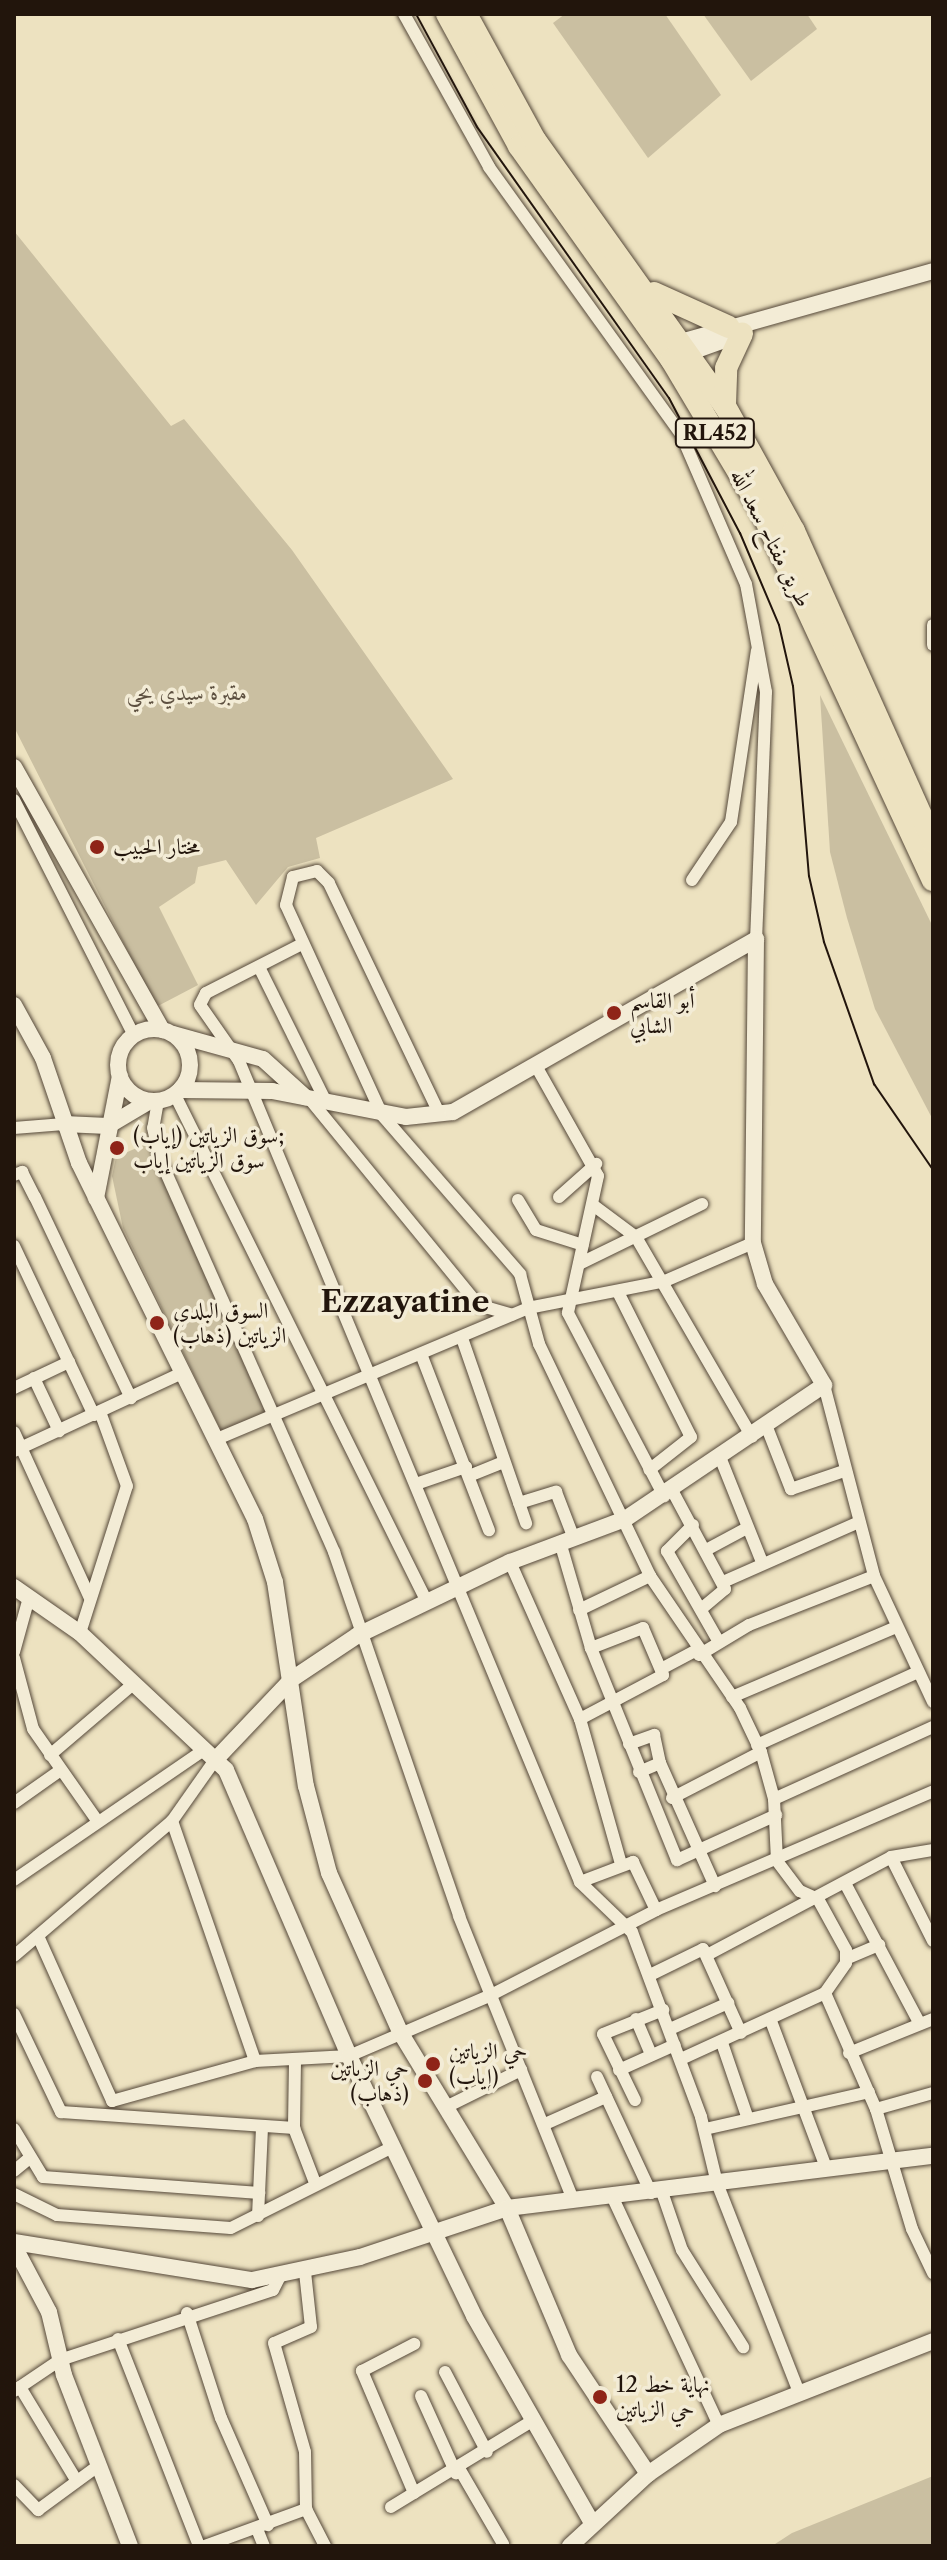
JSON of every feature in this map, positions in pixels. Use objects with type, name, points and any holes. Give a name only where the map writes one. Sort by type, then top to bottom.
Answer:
[{"type":"highway","name":"طريق مفتاح سعد الله","points":[[447,14],[519,146],[676,350],[725,406],[794,531],[933,842]]},
{"type":"highway","name":"طريق مفتاح سعد الله","points":[[466,14],[535,140],[648,289],[676,350],[778,542],[933,880]]},
{"type":"highway","points":[[648,289],[744,328],[726,368],[725,406]]},
{"type":"street","points":[[404,14],[489,167],[681,434],[760,632],[766,724],[756,939],[753,1243],[765,1284],[824,1385],[844,1471],[874,1576],[916,1673],[933,1702]]},
{"type":"street","points":[[676,350],[933,271]]},
{"type":"street","points":[[933,625],[933,645]]},
{"type":"street","points":[[692,880],[731,822],[760,632]]},
{"type":"street","points":[[14,767],[142,1003],[189,1057],[177,1093],[427,1602]]},
{"type":"street","points":[[14,801],[136,1034]]},
{"type":"street","points":[[440,1115],[317,871],[293,877],[284,896],[302,944],[382,1115],[507,1253],[524,1281],[528,1308],[650,1576],[698,1653],[732,1697],[759,1749],[774,1799],[777,1861],[800,1891],[818,1899],[848,1958]]},
{"type":"street","points":[[14,1128],[64,1124],[108,1126],[154,1101],[177,1093],[249,1091],[306,1097],[382,1115],[440,1115],[536,1066],[756,939]]},
{"type":"street","points":[[302,944],[202,998],[203,1011],[232,1049],[460,1586],[580,1882],[628,1925],[650,1975],[705,2129],[717,2183],[799,2392]]},
{"type":"street","points":[[260,969],[326,1102]]},
{"type":"street","points":[[96,1198],[120,1076],[121,1051],[136,1034],[142,1003]]},
{"type":"street","points":[[14,1005],[20,1028],[96,1198],[217,1439],[275,1582],[319,1846],[400,2032],[507,2208],[569,2355],[648,2474]]},
{"type":"street","points":[[136,1034],[166,1032],[232,1049],[275,1066],[306,1097],[356,1165],[478,1305],[512,1315]]},
{"type":"street","points":[[536,1066],[596,1164],[593,1205],[579,1264],[566,1296],[568,1313],[649,1470],[693,1525],[723,1582],[725,1592],[701,1609]]},
{"type":"street","points":[[120,1076],[134,1095],[154,1101]]},
{"type":"street","points":[[154,1101],[153,1128],[160,1159],[334,1552],[358,1635],[489,1996],[545,2124],[573,2200]]},
{"type":"street","points":[[559,1197],[596,1164]]},
{"type":"street","points":[[14,1175],[22,1172],[131,1398]]},
{"type":"street","points":[[518,1200],[536,1230],[583,1245]]},
{"type":"street","points":[[579,1264],[702,1204]]},
{"type":"street","points":[[593,1205],[636,1237],[665,1281],[752,1437]]},
{"type":"street","points":[[217,1439],[370,1371],[463,1341],[528,1308],[566,1296],[619,1294],[665,1281],[753,1243]]},
{"type":"street","points":[[14,1246],[97,1413],[127,1486],[80,1633]]},
{"type":"street","points":[[619,1294],[691,1437],[649,1470]]},
{"type":"street","points":[[463,1341],[526,1523]]},
{"type":"street","points":[[421,1354],[489,1530]]},
{"type":"street","points":[[14,1388],[69,1362]]},
{"type":"street","points":[[18,1450],[184,1372]]},
{"type":"street","points":[[34,1378],[59,1431]]},
{"type":"street","points":[[14,1880],[96,1819],[210,1755],[292,1679],[358,1635],[510,1562],[625,1519],[668,1494],[824,1385]]},
{"type":"street","points":[[766,1425],[786,1486],[799,1489],[844,1471]]},
{"type":"street","points":[[14,1432],[18,1450],[90,1598]]},
{"type":"street","points":[[720,1457],[762,1562]]},
{"type":"street","points":[[416,1484],[503,1462]]},
{"type":"street","points":[[519,1503],[556,1492],[579,1610],[591,1648],[677,1860],[701,1852],[776,1815]]},
{"type":"street","points":[[723,1582],[762,1562],[859,1522]]},
{"type":"street","points":[[693,1525],[667,1551],[719,1642]]},
{"type":"street","points":[[706,1550],[747,1528]]},
{"type":"street","points":[[510,1562],[580,1719],[621,1864]]},
{"type":"street","points":[[579,1610],[650,1576]]},
{"type":"street","points":[[661,1669],[874,1576]]},
{"type":"street","points":[[14,1587],[28,1601],[80,1633],[210,1755],[236,1786],[349,2056],[530,2422],[591,2521]]},
{"type":"street","points":[[28,1601],[17,1629],[14,1655],[33,1729],[58,1772],[96,1819]]},
{"type":"street","points":[[732,1697],[896,1627]]},
{"type":"street","points":[[580,1719],[659,1681],[661,1669],[643,1628],[591,1648]]},
{"type":"street","points":[[672,1798],[759,1749],[916,1673]]},
{"type":"street","points":[[50,1755],[133,1684]]},
{"type":"street","points":[[774,1799],[933,1727]]},
{"type":"street","points":[[629,1744],[654,1735],[672,1798],[715,1886]]},
{"type":"street","points":[[14,1956],[172,1821],[210,1755]]},
{"type":"street","points":[[639,1772],[660,1763]]},
{"type":"street","points":[[14,1803],[58,1772]]},
{"type":"street","points":[[98,2115],[97,2106],[109,2101],[255,2061],[295,2062],[349,2056],[489,1996],[656,1910],[777,1861],[933,1791]]},
{"type":"street","points":[[172,1821],[255,2061]]},
{"type":"street","points":[[707,1955],[846,1885],[891,1857],[933,1850]]},
{"type":"street","points":[[891,1857],[933,1941]]},
{"type":"street","points":[[580,1882],[621,1864],[638,1865],[656,1910]]},
{"type":"street","points":[[846,1885],[927,2022],[849,2053]]},
{"type":"street","points":[[38,1936],[109,2101]]},
{"type":"street","points":[[681,2059],[771,2021],[825,1993],[848,1958],[879,1945]]},
{"type":"street","points":[[650,1975],[699,1948],[707,1955],[741,2033]]},
{"type":"street","points":[[825,1993],[876,2109],[894,2159],[912,2229],[933,2273]]},
{"type":"street","points":[[670,2029],[728,2003]]},
{"type":"street","points":[[635,2100],[603,2034],[663,2010]]},
{"type":"street","points":[[14,2014],[56,2109],[262,2129],[294,2128]]},
{"type":"street","points":[[636,2019],[651,2055]]},
{"type":"street","points":[[771,2021],[826,2167]]},
{"type":"street","points":[[722,2043],[748,2119]]},
{"type":"street","points":[[619,2070],[675,2045]]},
{"type":"street","points":[[295,2062],[294,2128],[314,2180]]},
{"type":"street","points":[[446,2107],[521,2070]]},
{"type":"street","points":[[597,2077],[682,2250],[743,2347]]},
{"type":"street","points":[[705,2129],[805,2109],[869,2092]]},
{"type":"street","points":[[876,2109],[933,2093]]},
{"type":"street","points":[[545,2124],[606,2097]]},
{"type":"street","points":[[14,2129],[27,2160],[43,2177],[259,2193]]},
{"type":"street","points":[[258,2216],[262,2129]]},
{"type":"street","points":[[14,2194],[57,2215],[231,2228],[258,2216],[314,2180],[393,2147]]},
{"type":"street","points":[[14,2244],[224,2280],[280,2276],[305,2272],[436,2233],[507,2208],[933,2156]]},
{"type":"street","points":[[14,2171],[27,2160]]},
{"type":"street","points":[[612,2196],[719,2425]]},
{"type":"street","points":[[14,2244],[49,2312],[60,2360],[130,2546]]},
{"type":"street","points":[[305,2272],[311,2327],[274,2343],[305,2452],[306,2509],[325,2546]]},
{"type":"street","points":[[76,2480],[17,2389],[60,2360],[187,2313],[273,2290],[280,2276]]},
{"type":"street","points":[[187,2313],[221,2418],[262,2527],[264,2546]]},
{"type":"street","points":[[118,2339],[199,2546]]},
{"type":"street","points":[[570,2546],[591,2521],[648,2474],[719,2425],[933,2341]]},
{"type":"street","points":[[414,2344],[362,2366],[414,2493]]},
{"type":"street","points":[[445,2372],[487,2452]]},
{"type":"street","points":[[421,2396],[458,2472],[502,2545]]},
{"type":"street","points":[[391,2507],[458,2472],[530,2422]]},
{"type":"street","points":[[14,2485],[32,2511],[98,2466]]},
{"type":"street","points":[[205,2546],[306,2509]]},
{"type":"green space","points":[[565,14],[665,14],[721,95],[648,158],[553,23]]},
{"type":"green space","points":[[703,14],[807,14],[817,29],[751,81]]},
{"type":"green space","name":"مقبرة سيدي يحي","points":[[14,231],[171,426],[184,419],[292,550],[453,779],[316,838],[320,858],[288,867],[256,905],[226,860],[198,867],[195,883],[159,907],[198,985],[156,1007],[14,727]]},
{"type":"green space","points":[[820,695],[933,927],[933,1120],[875,1009],[847,918],[830,852]]},
{"type":"green space","points":[[148,1143],[269,1413],[222,1433],[123,1228],[112,1176],[116,1157]]},
{"type":"green space","points":[[933,2476],[933,2546],[772,2546],[792,2533]]},
{"type":"tram line","points":[[416,14],[477,127],[669,398],[740,533],[779,625],[793,686],[809,876],[824,942],[874,1084],[933,1170]]},
{"type":"place","name":"مختار الحبيب","points":[[97,847]]},
{"type":"place","name":"أبو القاسم الشابي","points":[[614,1013]]},
{"type":"place","name":"سوق الزياتين (إياب); سوق الزياتين إياب","points":[[117,1148]]},
{"type":"place","name":"السوق البلدي الزياتين (ذهاب)","points":[[157,1323]]},
{"type":"place","name":"حي الزياتين (إياب)","points":[[433,2064]]},
{"type":"place","name":"حي الزياتين (ذهاب)","points":[[425,2081]]},
{"type":"place","name":"نهاية خط 12 حي الزياتين","points":[[600,2397]]},
{"type":"district","name":"Ezzayatine","points":[[405,1302]]}]
